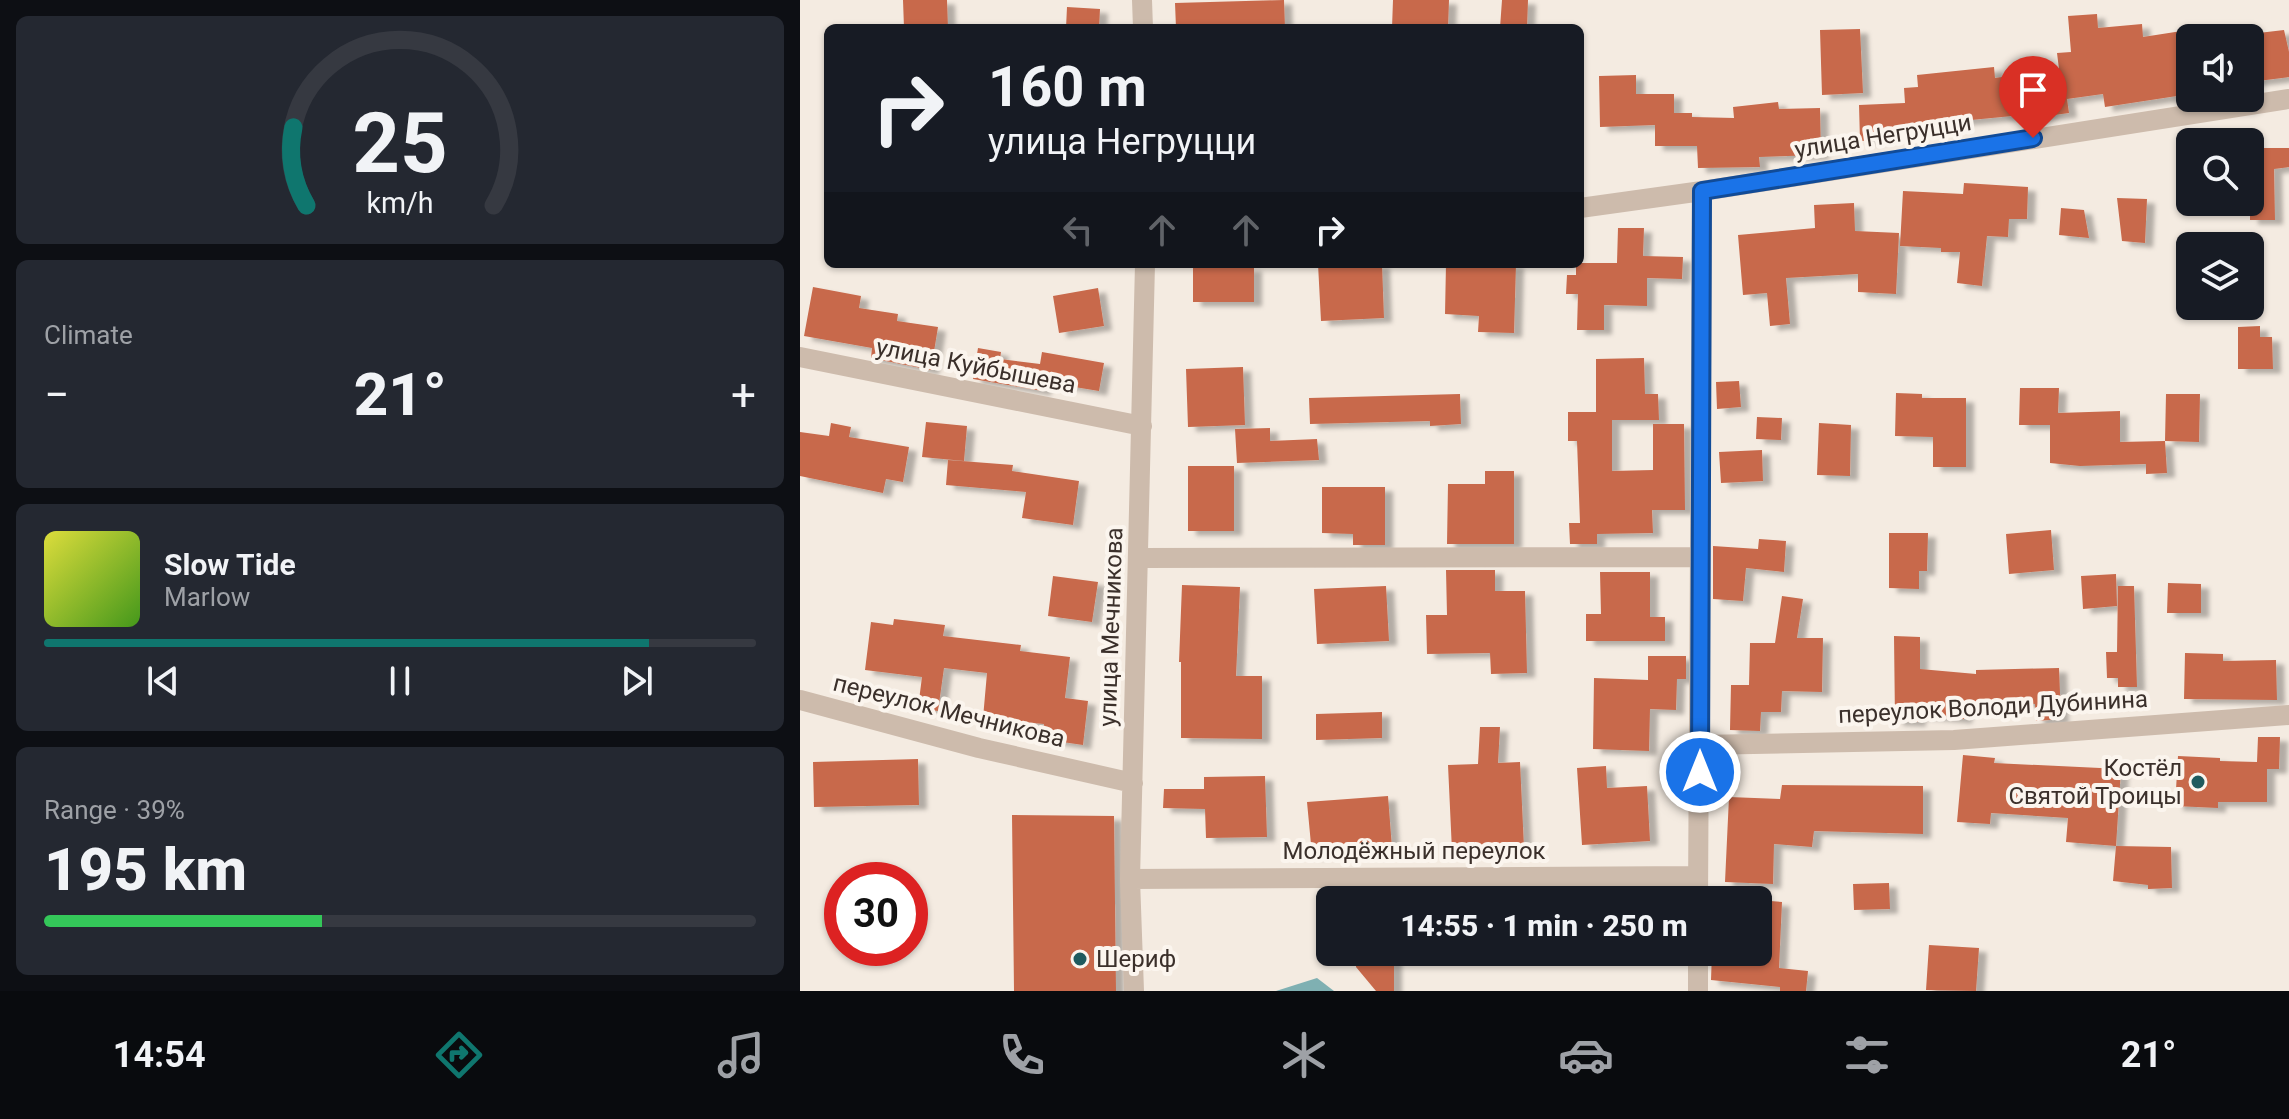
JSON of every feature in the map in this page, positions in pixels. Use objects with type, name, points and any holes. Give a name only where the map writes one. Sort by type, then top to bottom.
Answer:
[{"type":"street","points":[[1142,0],[1143,24]]},
{"type":"street","name":"улица Негруцци","points":[[1584,207],[2289,99]]},
{"type":"street","points":[[1698,886],[1702,191]]},
{"type":"street","name":"улица Мечникова","points":[[1134,991],[1130,879],[1145,268]]},
{"type":"street","name":"улица Куйбышева","points":[[800,357],[1142,426]]},
{"type":"street","points":[[1139,558],[1699,557]]},
{"type":"street","name":"переулок Мечникова","points":[[800,700],[979,748],[1133,783]]},
{"type":"street","name":"переулок Володи Дубинина","points":[[1700,745],[1954,740],[2289,715]]},
{"type":"street","name":"Молодёжный переулок","points":[[1130,879],[1698,876]]},
{"type":"street","points":[[1698,966],[1698,991]]},
{"type":"water","points":[[1317,978],[1334,991],[1276,991]]},
{"type":"building","points":[[903,0],[947,0],[948,24],[904,24]]},
{"type":"building","points":[[1284,0],[1285,24],[1176,24],[1175,3]]},
{"type":"building","points":[[1393,0],[1449,0],[1448,24],[1392,24]]},
{"type":"building","points":[[1502,0],[1528,0],[1527,24],[1500,24]]},
{"type":"building","points":[[1067,7],[1100,9],[1099,24],[1066,24]]},
{"type":"building","points":[[2097,14],[2098,28],[2142,24],[2143,37],[2176,32],[2176,96],[2105,107],[2103,94],[2067,99],[2069,113],[1878,129],[1878,140],[1860,141],[1859,105],[1905,103],[1904,88],[1918,87],[1917,75],[1994,67],[1995,78],[2059,69],[2057,53],[2071,52],[2068,16]]},
{"type":"building","points":[[1860,29],[1863,93],[1822,95],[1820,30]]},
{"type":"building","points":[[2284,30],[2289,52],[2289,77],[2264,80],[2264,32]]},
{"type":"building","points":[[1636,75],[1636,94],[1674,94],[1674,113],[1692,113],[1692,117],[1734,118],[1733,107],[1778,102],[1779,109],[1820,108],[1821,155],[1759,157],[1760,167],[1698,168],[1697,146],[1655,146],[1655,125],[1600,127],[1599,76]]},
{"type":"building","points":[[2264,148],[2289,148],[2289,167],[2274,169],[2275,220],[2250,220],[2250,216],[2264,216]]},
{"type":"building","points":[[1964,183],[2028,187],[2027,219],[2009,219],[2008,237],[1987,236],[1982,286],[1957,283],[1960,252],[1900,246],[1903,191],[1963,194]]},
{"type":"building","points":[[2117,198],[2147,199],[2145,243],[2122,241]]},
{"type":"building","points":[[1854,203],[1855,231],[1899,233],[1896,294],[1858,292],[1858,274],[1786,278],[1790,324],[1770,326],[1767,293],[1743,295],[1738,235],[1815,228],[1814,205]]},
{"type":"building","points":[[2061,208],[2084,210],[2089,238],[2059,235]]},
{"type":"building","points":[[1618,228],[1644,228],[1643,256],[1683,257],[1682,279],[1647,278],[1647,306],[1604,305],[1604,330],[1577,330],[1578,294],[1566,294],[1567,275],[1576,275],[1576,268],[1584,268],[1584,263],[1617,263]]},
{"type":"building","points":[[1193,268],[1254,268],[1254,302],[1193,302]]},
{"type":"building","points":[[1318,268],[1382,268],[1384,318],[1321,321]]},
{"type":"building","points":[[1446,268],[1516,268],[1514,333],[1478,332],[1479,316],[1445,314]]},
{"type":"building","points":[[813,287],[861,296],[859,308],[898,314],[897,321],[938,327],[931,370],[871,358],[872,348],[804,336]]},
{"type":"building","points":[[1098,288],[1104,326],[1059,333],[1053,296]]},
{"type":"building","points":[[2260,326],[2260,337],[2272,337],[2273,369],[2238,369],[2238,327]]},
{"type":"building","points":[[978,348],[1001,352],[1000,359],[1040,364],[1042,352],[1104,363],[1099,391],[1044,382],[1043,391],[973,379]]},
{"type":"building","points":[[1644,358],[1645,394],[1658,394],[1659,420],[1612,420],[1612,471],[1653,470],[1653,424],[1684,424],[1685,510],[1652,510],[1653,533],[1597,534],[1597,544],[1570,544],[1569,523],[1580,523],[1577,441],[1568,441],[1568,412],[1596,412],[1596,359]]},
{"type":"building","points":[[1243,367],[1245,425],[1188,427],[1186,369]]},
{"type":"building","points":[[1739,381],[1741,407],[1717,409],[1716,382]]},
{"type":"building","points":[[2020,388],[2059,388],[2058,413],[2120,411],[2120,442],[2165,441],[2167,473],[2146,474],[2146,464],[2080,466],[2050,463],[2050,425],[2019,425]]},
{"type":"building","points":[[1896,393],[1922,394],[1922,398],[1966,398],[1966,467],[1933,467],[1933,437],[1895,436]]},
{"type":"building","points":[[1460,394],[1461,424],[1430,426],[1430,421],[1310,424],[1309,398]]},
{"type":"building","points":[[2166,394],[2200,394],[2199,442],[2165,441]]},
{"type":"building","points":[[1757,417],[1782,418],[1781,440],[1756,439]]},
{"type":"building","points":[[926,422],[967,426],[964,461],[922,457]]},
{"type":"building","points":[[831,423],[851,427],[849,437],[909,447],[903,482],[886,479],[883,493],[800,476],[800,432],[829,436]]},
{"type":"building","points":[[1819,423],[1851,425],[1850,476],[1817,475]]},
{"type":"building","points":[[1270,428],[1270,441],[1317,439],[1319,460],[1237,463],[1235,429]]},
{"type":"building","points":[[1762,450],[1763,481],[1721,483],[1719,452]]},
{"type":"building","points":[[948,460],[1013,465],[1012,471],[1079,481],[1073,525],[1022,518],[1026,492],[946,485]]},
{"type":"building","points":[[1188,466],[1234,466],[1234,531],[1188,531]]},
{"type":"building","points":[[1485,471],[1514,471],[1514,544],[1447,544],[1448,484],[1485,484]]},
{"type":"building","points":[[1322,487],[1385,487],[1385,545],[1353,545],[1353,534],[1322,533]]},
{"type":"building","points":[[2051,530],[2054,570],[2009,574],[2006,534]]},
{"type":"building","points":[[1889,533],[1928,533],[1927,571],[1919,571],[1919,589],[1889,588]]},
{"type":"building","points":[[1759,539],[1786,541],[1784,572],[1746,568],[1743,601],[1713,599],[1713,546],[1758,549]]},
{"type":"building","points":[[1446,570],[1495,570],[1495,591],[1525,591],[1527,673],[1491,674],[1490,653],[1427,654],[1426,615],[1447,615]]},
{"type":"building","points":[[1600,572],[1650,572],[1650,617],[1665,617],[1665,641],[1586,641],[1586,614],[1601,614]]},
{"type":"building","points":[[2116,574],[2117,606],[2083,609],[2081,576]]},
{"type":"building","points":[[1053,576],[1098,582],[1092,622],[1048,616]]},
{"type":"building","points":[[2168,583],[2201,584],[2201,613],[2167,613]]},
{"type":"building","points":[[1182,585],[1240,587],[1236,676],[1262,676],[1262,739],[1181,738],[1179,662]]},
{"type":"building","points":[[1386,586],[1389,641],[1317,644],[1314,589]]},
{"type":"building","points":[[2118,586],[2134,586],[2137,687],[2118,687],[2118,678],[2107,678],[2106,652],[2117,652]]},
{"type":"building","points":[[1782,596],[1803,599],[1797,638],[1823,638],[1822,692],[1782,691],[1781,712],[1761,712],[1760,731],[1730,730],[1731,685],[1749,685],[1750,643],[1775,643]]},
{"type":"building","points":[[894,619],[945,625],[943,636],[1021,645],[1020,651],[1070,657],[1065,698],[1088,701],[1083,745],[1042,739],[1044,724],[983,718],[987,673],[944,668],[938,711],[918,708],[922,677],[865,670],[871,622],[893,625]]},
{"type":"building","points":[[1894,636],[1920,637],[1920,669],[1976,674],[1976,670],[2059,668],[2061,719],[2036,721],[2035,704],[2023,703],[1966,706],[1964,719],[1918,715],[1918,722],[1895,721]]},
{"type":"building","points":[[2185,653],[2223,654],[2223,661],[2276,660],[2277,700],[2184,699]]},
{"type":"building","points":[[1648,656],[1686,656],[1686,679],[1677,679],[1676,710],[1650,709],[1649,751],[1593,749],[1594,678],[1648,680]]},
{"type":"building","points":[[1382,712],[1382,738],[1316,740],[1316,714]]},
{"type":"building","points":[[1480,727],[1500,727],[1498,763],[1520,762],[1524,848],[1452,851],[1448,765],[1478,764]]},
{"type":"building","points":[[2258,737],[2280,737],[2279,769],[2267,769],[2267,802],[2218,802],[2218,808],[2175,806],[2178,756],[2257,762]]},
{"type":"building","points":[[1963,755],[1995,758],[1994,763],[2121,769],[2116,846],[2066,842],[2068,818],[1991,813],[1990,824],[1957,822]]},
{"type":"building","points":[[918,759],[919,805],[814,807],[813,762]]},
{"type":"building","points":[[1606,766],[1607,788],[1647,786],[1650,841],[1582,845],[1577,768]]},
{"type":"building","points":[[1265,776],[1267,837],[1206,838],[1205,809],[1163,808],[1164,789],[1204,789],[1204,777]]},
{"type":"building","points":[[1782,785],[1923,786],[1923,834],[1814,831],[1812,847],[1774,844],[1773,884],[1725,882],[1729,797],[1780,799]]},
{"type":"building","points":[[1388,796],[1392,848],[1312,855],[1307,802]]},
{"type":"building","points":[[1012,815],[1114,816],[1116,991],[1014,991]]},
{"type":"building","points":[[2116,846],[2171,847],[2172,888],[2148,889],[2148,885],[2113,881]]},
{"type":"building","points":[[1889,883],[1890,909],[1854,910],[1853,884]]},
{"type":"building","points":[[1772,901],[1782,902],[1779,968],[1808,971],[1806,991],[1780,991],[1780,987],[1711,980],[1712,966],[1772,966]]},
{"type":"building","points":[[1929,945],[1979,948],[1976,991],[1926,990]]},
{"type":"building","points":[[1394,966],[1394,991],[1376,991],[1356,967]]},
{"type":"place","name":"Костёл Святой Троицы","points":[[2198,782]]},
{"type":"place","name":"Шериф","points":[[1080,959]]},
{"type":"route","points":[[1700,772],[1702,191],[2033,138]]}]
